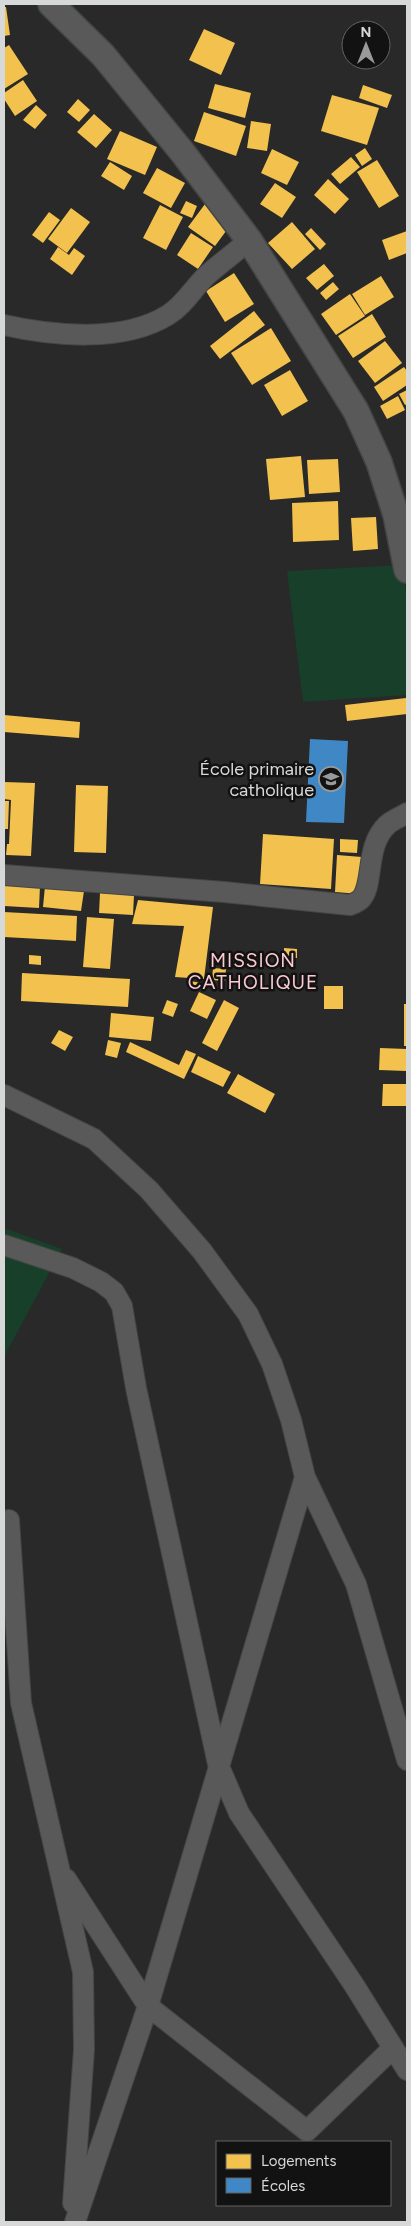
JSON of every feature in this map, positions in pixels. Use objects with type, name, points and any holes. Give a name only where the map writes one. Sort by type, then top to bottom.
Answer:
[{"type":"street","points":[[51,4],[103,55],[183,153],[249,240],[356,411],[401,515],[407,570]]},
{"type":"street","points":[[4,325],[66,335],[127,330],[154,324],[170,314],[206,276],[249,240]]},
{"type":"street","points":[[4,875],[224,892],[350,906],[361,899],[367,886],[370,858],[375,840],[387,824],[407,813]]},
{"type":"street","points":[[4,1095],[94,1139],[150,1190],[202,1251],[248,1314],[272,1364],[291,1420],[304,1477],[356,1584],[407,1760]]},
{"type":"street","points":[[4,1245],[73,1268],[101,1282],[114,1292],[122,1306],[136,1388],[218,1764],[238,1814],[354,1985],[407,2070]]},
{"type":"street","points":[[73,2222],[148,2006],[304,1477]]},
{"type":"street","points":[[9,1520],[21,1703],[83,1972],[84,2050],[73,2222]]},
{"type":"street","points":[[57,1865],[148,2006],[306,2131],[393,2048]]},
{"type":"green space","points":[[402,565],[407,600],[407,695],[303,702],[287,571]]},
{"type":"green space","points":[[4,1228],[62,1249],[4,1357]]},
{"type":"building: Logements","points":[[4,7],[6,7],[10,35],[4,36]]},
{"type":"building: Logements","points":[[204,29],[235,43],[221,75],[189,60]]},
{"type":"building: Logements","points":[[9,45],[28,74],[4,89],[4,48]]},
{"type":"building: Logements","points":[[23,80],[37,101],[15,116],[4,99],[4,93]]},
{"type":"building: Logements","points":[[215,84],[251,93],[245,118],[208,108]]},
{"type":"building: Logements","points":[[363,85],[392,95],[387,108],[359,98]]},
{"type":"building: Logements","points":[[332,95],[379,108],[367,145],[321,131]]},
{"type":"building: Logements","points":[[78,99],[90,110],[79,122],[67,112]]},
{"type":"building: Logements","points":[[36,105],[47,115],[35,129],[23,120]]},
{"type":"building: Logements","points":[[204,112],[246,126],[236,156],[194,141]]},
{"type":"building: Logements","points":[[94,114],[112,130],[96,148],[77,132]]},
{"type":"building: Logements","points":[[251,121],[271,124],[267,151],[247,148]]},
{"type":"building: Logements","points":[[120,131],[157,147],[145,175],[107,159]]},
{"type":"building: Logements","points":[[365,148],[372,159],[362,166],[355,155]]},
{"type":"building: Logements","points":[[272,149],[299,162],[287,185],[261,173]]},
{"type":"building: Logements","points":[[351,157],[360,167],[340,184],[331,174]]},
{"type":"building: Logements","points":[[377,160],[399,196],[379,208],[357,172]]},
{"type":"building: Logements","points":[[110,162],[132,176],[124,190],[101,176]]},
{"type":"building: Logements","points":[[157,168],[185,183],[171,208],[143,193]]},
{"type":"building: Logements","points":[[328,179],[349,199],[335,214],[314,195]]},
{"type":"building: Logements","points":[[275,183],[296,197],[282,218],[260,204]]},
{"type":"building: Logements","points":[[186,201],[197,206],[192,218],[180,213]]},
{"type":"building: Logements","points":[[205,204],[232,223],[215,246],[188,227]]},
{"type":"building: Logements","points":[[160,205],[183,217],[166,250],[143,238]]},
{"type":"building: Logements","points":[[71,208],[90,222],[67,253],[48,239]]},
{"type":"building: Logements","points":[[49,212],[60,220],[43,243],[32,235]]},
{"type":"building: Logements","points":[[292,222],[315,249],[292,269],[268,243]]},
{"type":"building: Logements","points":[[311,228],[326,244],[320,250],[305,234]]},
{"type":"building: Logements","points":[[407,231],[407,253],[389,260],[382,240]]},
{"type":"building: Logements","points":[[191,233],[213,247],[198,269],[177,255]]},
{"type":"building: Logements","points":[[58,247],[69,255],[74,248],[85,256],[72,275],[50,259]]},
{"type":"building: Logements","points":[[324,264],[334,276],[317,290],[306,278]]},
{"type":"building: Logements","points":[[234,273],[254,304],[225,322],[206,291]]},
{"type":"building: Logements","points":[[381,276],[394,297],[365,315],[352,294]]},
{"type":"building: Logements","points":[[333,282],[339,289],[326,300],[320,293]]},
{"type":"building: Logements","points":[[350,294],[365,316],[336,335],[321,314]]},
{"type":"building: Logements","points":[[254,311],[265,325],[220,359],[210,346]]},
{"type":"building: Logements","points":[[372,314],[386,337],[353,358],[338,336]]},
{"type":"building: Logements","points":[[271,328],[291,361],[252,385],[231,353]]},
{"type":"building: Logements","points":[[385,341],[402,363],[375,383],[358,361]]},
{"type":"building: Logements","points":[[404,367],[407,371],[407,385],[383,401],[374,387]]},
{"type":"building: Logements","points":[[290,370],[308,401],[282,416],[264,385]]},
{"type":"building: Logements","points":[[407,390],[407,404],[405,405],[399,394]]},
{"type":"building: Logements","points":[[398,396],[405,410],[387,419],[380,406]]},
{"type":"building: Logements","points":[[301,456],[305,497],[270,500],[266,459]]},
{"type":"building: Logements","points":[[338,459],[340,492],[309,494],[307,460]]},
{"type":"building: Logements","points":[[338,501],[339,540],[293,542],[292,503]]},
{"type":"building: Logements","points":[[376,517],[378,549],[353,551],[351,518]]},
{"type":"building: Logements","points":[[406,698],[407,714],[347,721],[345,705]]},
{"type":"building: Logements","points":[[4,715],[80,722],[79,738],[4,732]]},
{"type":"building: Logements","points":[[4,782],[35,783],[31,856],[6,855],[7,844],[9,844],[11,800],[4,799]]},
{"type":"building: Logements","points":[[76,785],[108,786],[106,853],[74,852]]},
{"type":"building: Logements","points":[[4,801],[9,801],[8,829],[4,829]]},
{"type":"building: Logements","points":[[263,834],[334,839],[331,889],[260,884]]},
{"type":"building: Logements","points":[[340,839],[358,840],[357,853],[340,852]]},
{"type":"building: Logements","points":[[337,855],[362,857],[360,894],[335,892]]},
{"type":"building: Logements","points":[[4,884],[40,886],[39,908],[4,906]]},
{"type":"building: Logements","points":[[45,886],[84,891],[81,911],[43,907]]},
{"type":"building: Logements","points":[[100,893],[134,895],[133,915],[99,913]]},
{"type":"building: Logements","points":[[138,900],[213,907],[204,979],[175,977],[184,926],[132,924]]},
{"type":"building: Logements","points":[[4,912],[77,916],[76,941],[4,937]]},
{"type":"building: Logements","points":[[87,917],[114,919],[110,969],[83,967]]},
{"type":"building: Logements","points":[[284,948],[297,949],[297,958],[284,958]]},
{"type":"building: Logements","points":[[29,955],[41,956],[41,965],[29,964]]},
{"type":"building: Logements","points":[[213,968],[226,969],[225,981],[212,980]]},
{"type":"building: Logements","points":[[22,973],[130,979],[128,1007],[21,1001]]},
{"type":"building: Logements","points":[[190,981],[207,984],[206,991],[189,988]]},
{"type":"building: Logements","points":[[324,986],[343,986],[343,1009],[324,1009]]},
{"type":"building: Logements","points":[[199,992],[216,1000],[207,1019],[190,1011]]},
{"type":"building: Logements","points":[[167,1000],[178,1004],[173,1017],[162,1013]]},
{"type":"building: Logements","points":[[224,1000],[239,1008],[217,1051],[202,1043]]},
{"type":"building: Logements","points":[[404,1004],[407,1004],[407,1046],[404,1046]]},
{"type":"building: Logements","points":[[111,1013],[154,1017],[151,1041],[109,1037]]},
{"type":"building: Logements","points":[[59,1030],[73,1037],[65,1051],[51,1043]]},
{"type":"building: Logements","points":[[108,1040],[121,1043],[117,1058],[105,1055]]},
{"type":"building: Logements","points":[[130,1042],[179,1065],[186,1050],[196,1054],[184,1079],[126,1052]]},
{"type":"building: Logements","points":[[380,1048],[407,1049],[406,1071],[379,1070]]},
{"type":"building: Logements","points":[[198,1056],[231,1072],[223,1087],[191,1072]]},
{"type":"building: Logements","points":[[238,1074],[275,1094],[265,1113],[227,1093]]},
{"type":"building: Logements","points":[[383,1084],[407,1084],[407,1106],[382,1106]]},
{"type":"building: Écoles","points":[[310,739],[348,741],[344,823],[306,822]]},
{"type":"place","name":"École primaire catholique","points":[[331,779]]},
{"type":"district","name":"MISSION CATHOLIQUE","points":[[253,971]]}]
